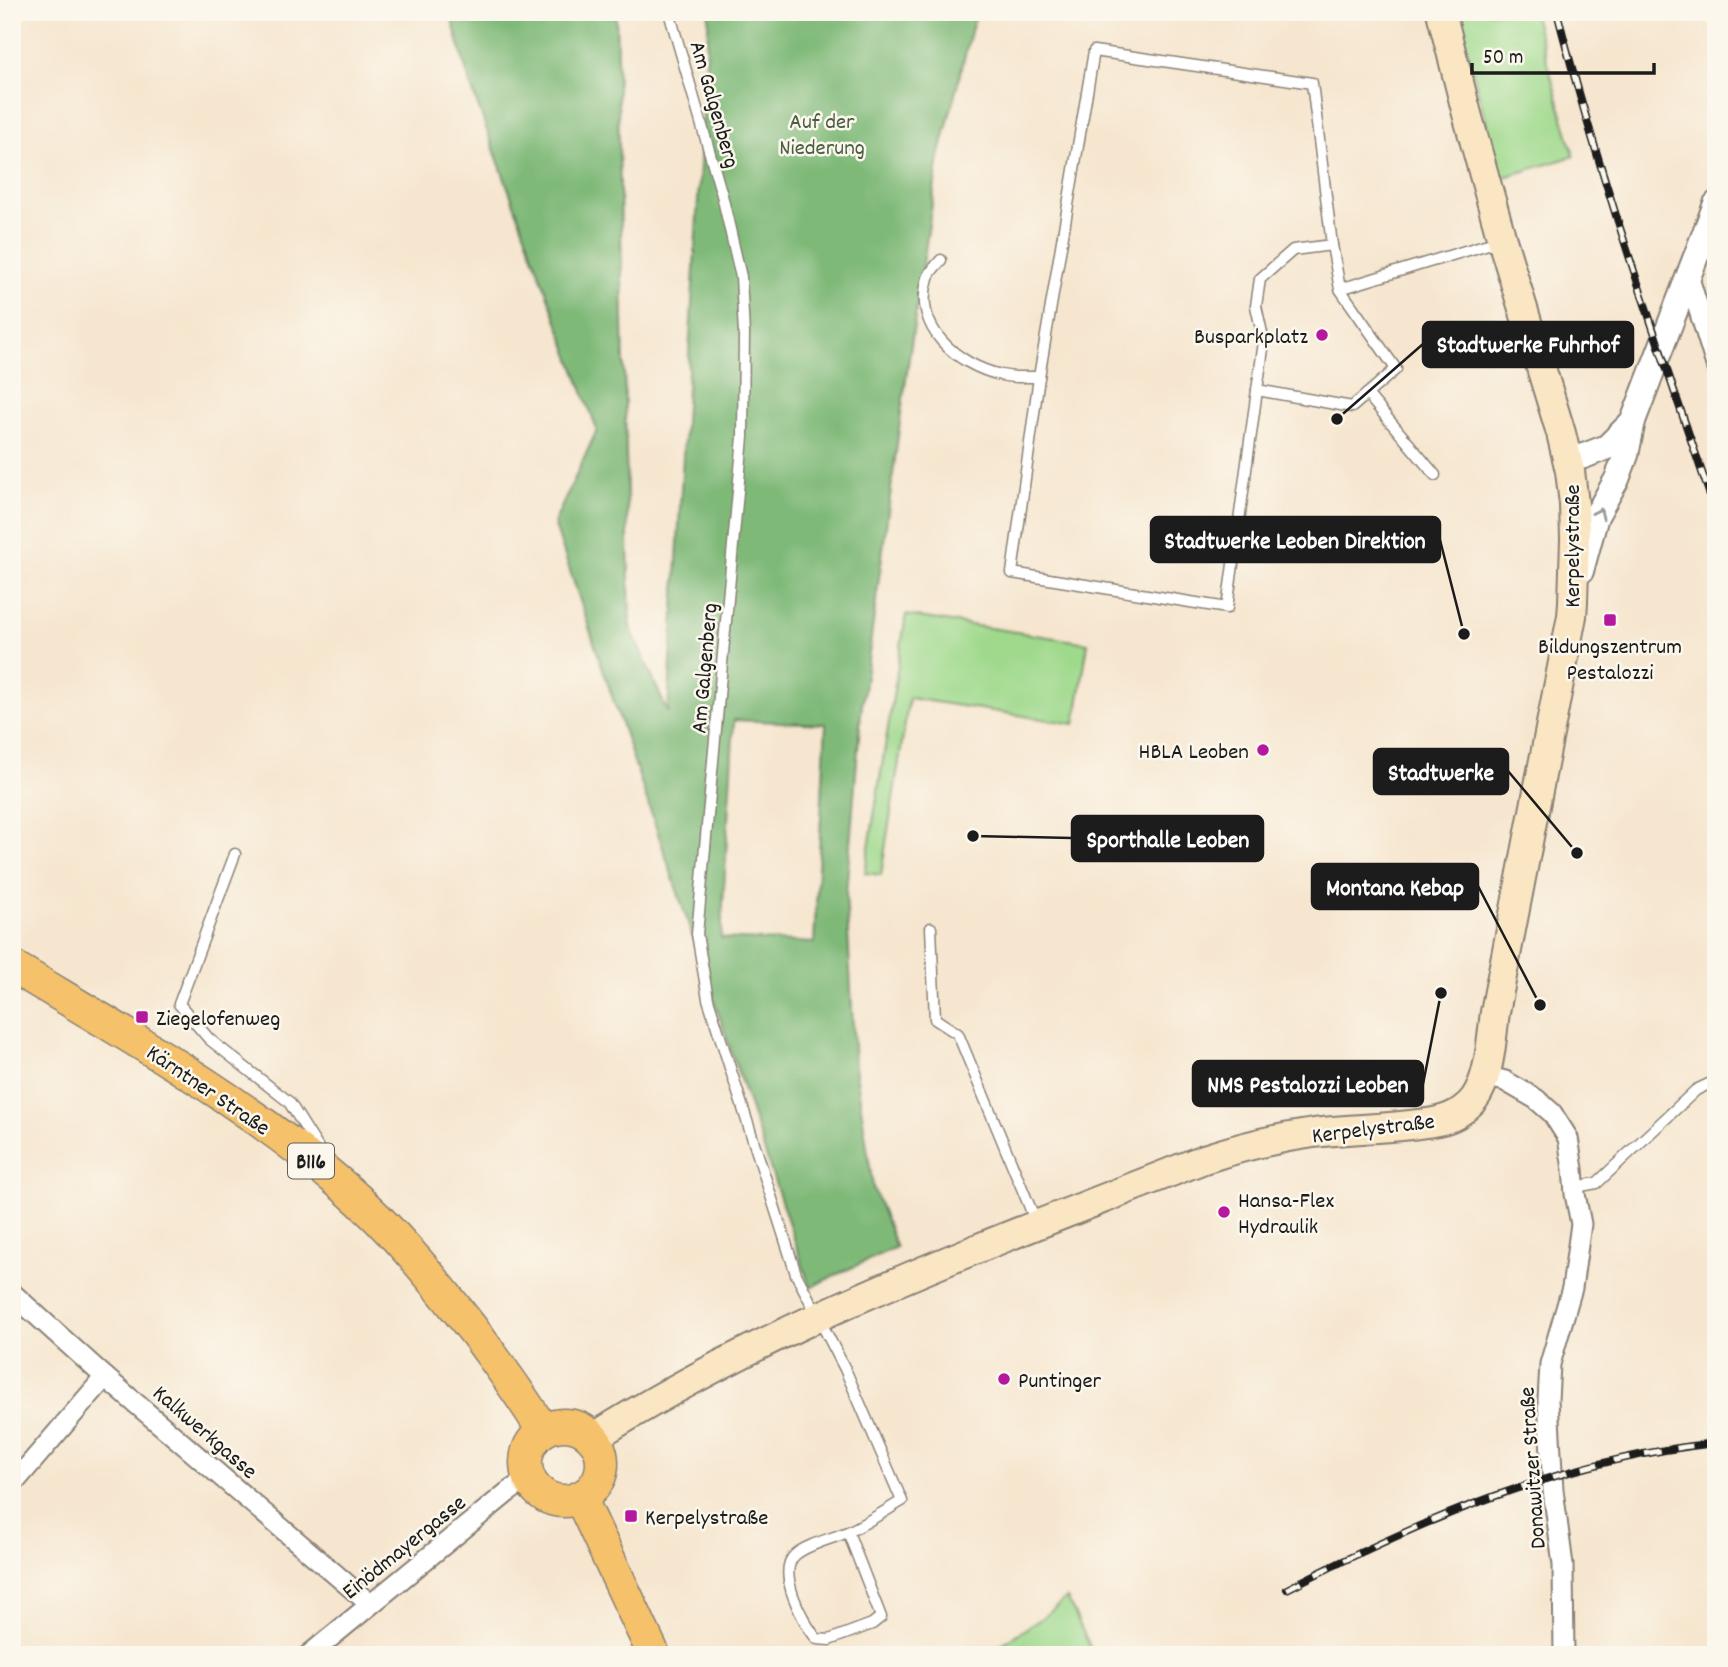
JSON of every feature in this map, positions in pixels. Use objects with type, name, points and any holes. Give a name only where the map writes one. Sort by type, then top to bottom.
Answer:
[{"type":"main road","name":"Kerpelystraße","points":[[593,1438],[673,1391],[818,1317],[893,1284],[1227,1152],[1314,1133],[1436,1122],[1458,1114],[1479,1092],[1485,1076],[1531,823],[1567,646],[1573,602],[1575,540],[1570,470],[1561,433],[1502,240],[1441,12]]},
{"type":"main road","name":"Kärntner Straße","points":[[12,966],[157,1053],[260,1121],[343,1186],[410,1251],[442,1289],[522,1395],[543,1431]]},
{"type":"main road","points":[[564,1424],[575,1426],[593,1438],[600,1450],[602,1464],[599,1478],[591,1490],[580,1497],[565,1501],[551,1498],[538,1490],[529,1478],[526,1465],[534,1440],[543,1431],[564,1424]]},
{"type":"main road","points":[[580,1497],[654,1655]]},
{"type":"street","points":[[1573,602],[1597,516],[1617,479],[1626,455],[1633,421],[1716,204]]},
{"type":"street","points":[[1688,275],[1716,365]]},
{"type":"street","points":[[1617,479],[1588,485],[1574,483],[1570,470],[1584,456],[1607,447],[1633,421]]},
{"type":"street","name":"Donawitzer Straße","points":[[1485,1076],[1505,1081],[1536,1098],[1552,1113],[1568,1138],[1576,1187],[1581,1224],[1572,1288],[1550,1364],[1548,1400],[1553,1490],[1563,1565],[1564,1655]]},
{"type":"street","name":"Kalkwerkgasse","points":[[12,1293],[105,1377],[370,1604]]},
{"type":"street","points":[[12,1485],[105,1377]]},
{"type":"street","name":"Einödmayergasse","points":[[309,1655],[508,1492],[529,1478]]},
{"type":"lane","name":"Am Galgenberg","points":[[669,12],[722,195],[741,277],[744,334],[743,437],[697,933],[708,999],[796,1273],[845,1369],[902,1501],[848,1532]]},
{"type":"lane","points":[[1257,390],[1352,407],[1396,369],[1340,289],[1312,83],[1094,51],[1039,377],[1012,573],[1227,608],[1257,390],[1264,342],[1256,306],[1260,279],[1293,250],[1332,245]]},
{"type":"lane","points":[[1340,289],[1502,240]]},
{"type":"lane","points":[[941,260],[929,275],[925,308],[938,338],[954,355],[989,371],[1011,376],[1039,377]]},
{"type":"lane","points":[[1367,394],[1435,475]]},
{"type":"lane","points":[[235,853],[179,1004],[209,1039],[289,1102],[343,1186]]},
{"type":"lane","points":[[931,928],[935,1019],[958,1034],[1038,1226]]},
{"type":"lane","points":[[1576,1187],[1597,1183],[1696,1090],[1711,1083],[1716,1084]]},
{"type":"lane","points":[[848,1532],[881,1617],[872,1624],[829,1640],[817,1639],[807,1627],[796,1604],[790,1584],[789,1562],[796,1553],[848,1532]]},
{"type":"green space","name":"Auf der Niederung","points":[[450,12],[616,12],[630,627],[668,713],[709,12],[976,12],[939,157],[904,392],[861,713],[846,893],[855,1066],[873,1187],[896,1247],[810,1287],[554,523],[597,430],[470,84]],"holes":[[[734,720],[826,724],[814,943],[721,938]]]},
{"type":"green space","points":[[1459,12],[1533,12],[1574,156],[1501,178]]},
{"type":"green space","points":[[906,615],[1088,643],[1075,724],[909,698],[881,875],[865,873]]},
{"type":"green space","points":[[1067,1598],[1094,1655],[985,1655],[1039,1620]]},
{"type":"railway","points":[[1557,12],[1612,201],[1716,513]]},
{"type":"railway","points":[[1287,1589],[1389,1539],[1495,1496],[1604,1463],[1659,1451],[1716,1443]]},
{"type":"place","name":"Busparkplatz","points":[[1322,335]]},
{"type":"place","name":"Stadtwerke Fuhrhof","points":[[1337,419]]},
{"type":"place","name":"Bildungszentrum Pestalozzi","points":[[1610,620]]},
{"type":"place","name":"Stadtwerke Leoben Direktion","points":[[1464,634]]},
{"type":"place","name":"HBLA Leoben","points":[[1263,750]]},
{"type":"place","name":"Sporthalle Leoben","points":[[973,836]]},
{"type":"place","name":"Stadtwerke","points":[[1577,853]]},
{"type":"place","name":"NMS Pestalozzi Leoben","points":[[1441,993]]},
{"type":"place","name":"Montana Kebap","points":[[1540,1005]]},
{"type":"place","name":"Ziegelofenweg","points":[[142,1017]]},
{"type":"place","name":"Hansa-Flex Hydraulik","points":[[1224,1212]]},
{"type":"place","name":"Puntinger","points":[[1004,1379]]},
{"type":"place","name":"Kerpelystraße","points":[[631,1516]]}]
